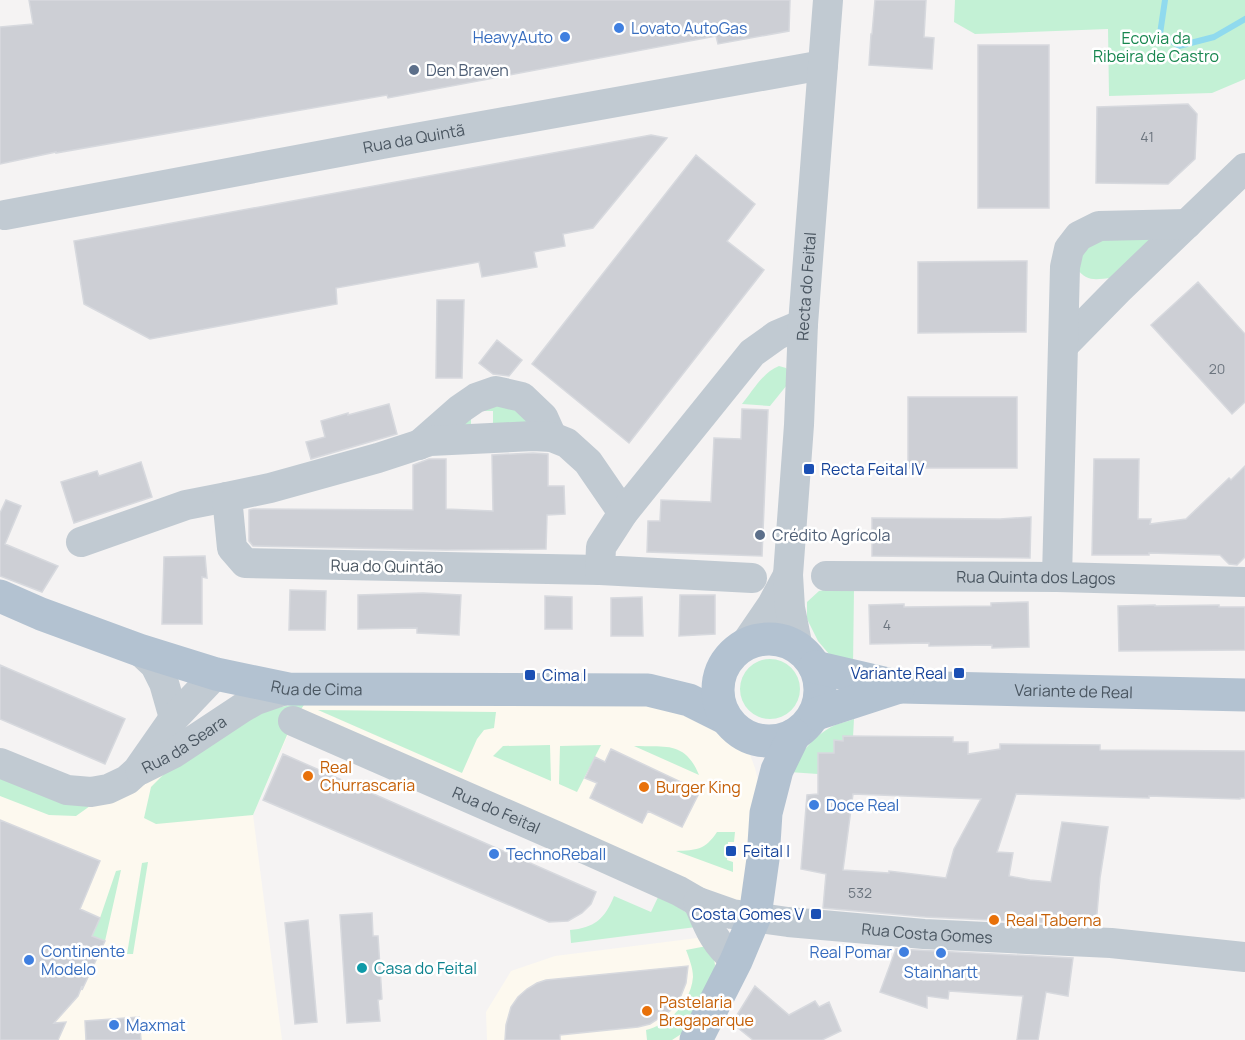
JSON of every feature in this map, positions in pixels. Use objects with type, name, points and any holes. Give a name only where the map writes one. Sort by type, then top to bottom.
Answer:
[{"type":"main road","name":"Rua de Cima","points":[[0,596],[41,614],[139,650],[216,674],[288,688],[648,690],[689,700],[734,728]]},
{"type":"main road","points":[[738,651],[761,639],[775,638],[787,642],[806,657]]},
{"type":"main road","name":"Rua de Cima","points":[[648,690],[688,678],[738,651]]},
{"type":"main road","name":"Recta do Feital","points":[[738,651],[721,670],[718,684],[720,699],[755,768],[766,813]]},
{"type":"main road","name":"Recta do Feital","points":[[696,1040],[736,961],[754,916],[763,859],[766,813],[777,770],[820,696],[820,681],[806,657]]},
{"type":"main road","name":"Variante de Real","points":[[806,657],[901,687],[1245,695]]},
{"type":"main road","name":"Variante de Real","points":[[805,724],[901,687]]},
{"type":"main road","points":[[734,728],[770,741],[805,724]]},
{"type":"street","name":"Recta do Feital","points":[[806,657],[790,608],[788,575],[799,425],[803,324],[828,0]]},
{"type":"street","name":"Rua da Quintã","points":[[5,215],[382,144],[823,65]]},
{"type":"street","points":[[1064,345],[1245,168]]},
{"type":"street","points":[[1057,577],[1065,267],[1069,249],[1078,236],[1099,226],[1187,224]]},
{"type":"street","points":[[1066,281],[1072,287],[1094,291],[1118,290]]},
{"type":"street","points":[[600,570],[601,547],[622,513],[752,353],[777,335],[803,324]]},
{"type":"street","points":[[419,445],[460,409],[477,398],[496,391],[522,397],[543,417],[552,437]]},
{"type":"street","points":[[81,542],[186,505],[270,488],[430,441],[552,437],[567,443],[588,462],[622,513]]},
{"type":"street","name":"Rua do Quintão","points":[[227,497],[232,548],[245,563],[600,570],[752,578]]},
{"type":"street","name":"Recta do Feital","points":[[738,651],[772,605],[788,575]]},
{"type":"street","name":"Rua Quinta dos Lagos","points":[[826,576],[1057,577],[1245,582]]},
{"type":"street","name":"Rua da Seara","points":[[139,650],[155,665],[164,683],[174,718]]},
{"type":"street","name":"Rua da Seara","points":[[137,771],[174,718],[216,674]]},
{"type":"street","name":"Rua da Seara","points":[[137,771],[174,753],[256,700],[288,688]]},
{"type":"street","name":"Rua do Feital","points":[[293,721],[565,839],[679,891],[698,902],[732,914],[754,916]]},
{"type":"street","points":[[0,763],[67,790],[91,792],[108,789],[127,780],[137,771]]},
{"type":"street","points":[[698,902],[713,936],[724,951],[736,961]]},
{"type":"street","name":"Rua Costa Gomes","points":[[754,916],[788,922],[886,931],[1111,943],[1245,957]]},
{"type":"shaded area","points":[[648,690],[733,729],[743,736],[755,768],[766,813],[755,916],[294,721],[253,815],[282,1040],[0,1040],[0,763],[91,792],[256,700]]},
{"type":"shaded area","points":[[713,936],[724,951],[696,1040],[487,1040],[486,1012],[511,971],[555,956]]},
{"type":"green space","name":"Ecovia da Ribeira de Castro","points":[[955,0],[1245,0],[1245,79],[1212,93],[1109,96],[1108,29],[975,34],[954,22]]},
{"type":"green space","points":[[1152,238],[1113,278],[1088,278],[1076,268],[1088,239]]},
{"type":"green space","points":[[779,366],[786,368],[791,374],[787,385],[770,406],[742,404],[763,377]]},
{"type":"green space","points":[[511,399],[538,426],[493,426],[493,411],[471,411],[471,426],[452,427],[475,407]]},
{"type":"green space","points":[[836,588],[854,589],[853,666],[829,654],[818,641],[807,619],[807,602],[819,591]]},
{"type":"green space","points":[[770,659],[787,664],[795,672],[800,689],[795,706],[787,714],[770,719],[753,714],[745,706],[740,689],[745,672],[753,664]]},
{"type":"green space","points":[[306,702],[293,721],[253,815],[156,824],[144,818],[151,787],[167,771],[246,719],[276,708]]},
{"type":"green space","points":[[318,710],[496,712],[494,728],[484,730],[477,739],[462,773]]},
{"type":"green space","points":[[854,719],[853,737],[843,741],[834,740],[834,753],[818,774],[789,772],[802,752],[824,731]]},
{"type":"green space","points":[[550,745],[551,781],[493,756],[503,746]]},
{"type":"green space","points":[[601,745],[577,792],[559,784],[560,746]]},
{"type":"green space","points":[[634,746],[665,747],[681,751],[694,764],[699,775]]},
{"type":"green space","points":[[0,775],[90,806],[76,816],[49,815],[0,796]]},
{"type":"green space","points":[[717,832],[735,832],[734,842],[728,842],[727,860],[733,862],[733,872],[676,851],[700,848]]},
{"type":"green space","points":[[148,862],[133,954],[127,954],[142,863]]},
{"type":"green space","points":[[121,870],[105,941],[92,936],[116,871]]},
{"type":"green space","points":[[659,895],[687,913],[696,927],[571,943],[570,930],[586,927],[598,921],[607,911],[614,896],[651,912]]},
{"type":"green space","points":[[712,945],[715,965],[712,986],[689,1029],[672,1040],[647,1040],[646,1030],[671,1017],[678,1011],[688,995],[693,977],[686,950]]},
{"type":"building","points":[[29,0],[790,0],[789,31],[718,44],[716,36],[388,98],[387,95],[56,152],[0,164],[0,27],[33,24]]},
{"type":"building","points":[[875,0],[926,0],[924,37],[934,38],[932,69],[869,65]]},
{"type":"building","points":[[978,45],[1049,45],[1049,208],[978,208]]},
{"type":"building","points":[[1188,104],[1197,114],[1195,159],[1168,184],[1096,183],[1097,107]]},
{"type":"building","points":[[651,135],[667,138],[593,228],[563,234],[565,246],[534,252],[537,267],[482,277],[479,262],[336,288],[337,304],[150,339],[84,304],[74,241]]},
{"type":"building","points":[[696,155],[755,204],[727,241],[764,270],[629,443],[532,364]]},
{"type":"building","points":[[1027,261],[1026,332],[918,333],[918,262]]},
{"type":"building","points":[[1198,282],[1245,334],[1245,402],[1232,414],[1151,325]]},
{"type":"building","points":[[437,300],[464,300],[462,378],[436,378]]},
{"type":"building","points":[[497,340],[522,360],[509,376],[493,374],[479,363]]},
{"type":"building","points":[[908,397],[1017,397],[1017,468],[908,468]]},
{"type":"building","points":[[389,404],[397,434],[311,459],[306,442],[325,437],[321,421]]},
{"type":"building","points":[[742,409],[768,410],[762,556],[647,552],[648,521],[660,521],[661,500],[711,502],[714,438],[741,439]]},
{"type":"building","points":[[548,454],[548,486],[564,486],[565,514],[547,515],[546,549],[446,550],[253,546],[249,541],[249,510],[253,509],[413,510],[413,465],[429,459],[446,459],[446,509],[493,511],[492,455]]},
{"type":"building","points":[[1094,459],[1139,459],[1138,519],[1151,519],[1150,524],[1186,519],[1245,466],[1245,557],[1237,565],[1229,564],[1220,555],[1149,553],[1149,555],[1092,555]]},
{"type":"building","points":[[141,462],[152,497],[74,523],[61,482],[97,471],[99,476]]},
{"type":"building","points":[[6,500],[21,506],[5,544],[58,566],[42,592],[0,576],[0,513]]},
{"type":"building","points":[[1031,517],[1030,558],[872,556],[872,518],[1000,519]]},
{"type":"building","points":[[205,556],[207,578],[202,577],[202,624],[162,624],[164,557]]},
{"type":"building","points":[[290,590],[326,591],[325,630],[289,630]]},
{"type":"building","points":[[423,593],[461,595],[459,635],[417,633],[417,628],[358,629],[358,595]]},
{"type":"building","points":[[680,595],[715,595],[715,634],[679,636]]},
{"type":"building","points":[[545,596],[572,597],[572,629],[545,629]]},
{"type":"building","points":[[642,597],[643,636],[611,636],[611,598]]},
{"type":"building","points":[[1028,602],[1029,647],[929,646],[929,643],[870,644],[869,605],[991,606],[991,603]]},
{"type":"building","points":[[1118,606],[1245,607],[1245,650],[1119,651]]},
{"type":"building","points":[[0,665],[125,719],[105,764],[0,719]]},
{"type":"building","points":[[843,736],[953,737],[953,742],[968,742],[968,754],[1000,749],[1000,744],[1100,745],[1100,750],[1245,751],[1245,798],[1016,794],[997,852],[1013,853],[1009,876],[1051,882],[1062,822],[1108,827],[1096,925],[925,917],[823,908],[826,874],[801,869],[807,795],[818,794],[818,753],[834,753],[834,740],[843,741]],"holes":[[[853,794],[981,799],[954,849],[946,878],[889,871],[889,873],[843,870]]]},
{"type":"building","name":"Burger King","points":[[611,749],[700,791],[682,827],[648,811],[642,823],[590,798],[597,783],[585,778],[595,757],[605,762]]},
{"type":"building","points":[[283,754],[596,892],[591,904],[582,913],[568,921],[549,922],[263,800]]},
{"type":"building","name":"Continente Modelo","points":[[0,820],[100,861],[80,909],[100,918],[92,936],[105,941],[82,990],[82,986],[78,996],[54,1023],[66,1022],[58,1040],[0,1040]]},
{"type":"building","name":"Casa do Feital","points":[[372,913],[373,936],[378,936],[382,999],[378,1000],[380,1021],[347,1023],[340,915]]},
{"type":"building","points":[[308,920],[317,1022],[295,1024],[285,923]]},
{"type":"building","points":[[896,949],[1073,958],[1068,996],[1046,992],[1038,1040],[1017,1040],[1023,996],[949,991],[948,999],[927,996],[927,1008],[880,992]]},
{"type":"building","points":[[688,966],[686,983],[678,1003],[650,1024],[560,1035],[560,1040],[505,1040],[511,1007],[518,997],[537,983],[546,980]]},
{"type":"building","points":[[755,986],[789,1015],[815,1001],[819,1007],[829,1002],[841,1031],[822,1040],[753,1040],[732,1023]]},
{"type":"building","name":"Maxmat","points":[[139,1017],[141,1040],[86,1040],[85,1021]]},
{"type":"waterway","points":[[1165,0],[1160,34],[1179,46],[1214,37],[1245,19]]},
{"type":"place","name":"Lovato AutoGas","points":[[619,28]]},
{"type":"place","name":"HeavyAuto","points":[[565,37]]},
{"type":"place","name":"Den Braven","points":[[414,70]]},
{"type":"place","name":"Recta Feital IV","points":[[809,469]]},
{"type":"place","name":"Crédito Agrícola","points":[[760,535]]},
{"type":"place","name":"Variante Real","points":[[959,673]]},
{"type":"place","name":"Cima I","points":[[530,675]]},
{"type":"place","name":"Real Churrascaria","points":[[308,776]]},
{"type":"place","name":"Burger King","points":[[644,787]]},
{"type":"place","name":"Doce Real","points":[[814,805]]},
{"type":"place","name":"Feital I","points":[[731,851]]},
{"type":"place","name":"TechnoReball","points":[[494,854]]},
{"type":"place","name":"Costa Gomes V","points":[[816,914]]},
{"type":"place","name":"Real Taberna","points":[[994,920]]},
{"type":"place","name":"Real Pomar","points":[[904,952]]},
{"type":"place","name":"Stainhartt","points":[[941,953]]},
{"type":"place","name":"Continente Modelo","points":[[29,960]]},
{"type":"place","name":"Casa do Feital","points":[[362,968]]},
{"type":"place","name":"Pastelaria Bragaparque","points":[[647,1011]]},
{"type":"place","name":"Maxmat","points":[[114,1025]]}]
